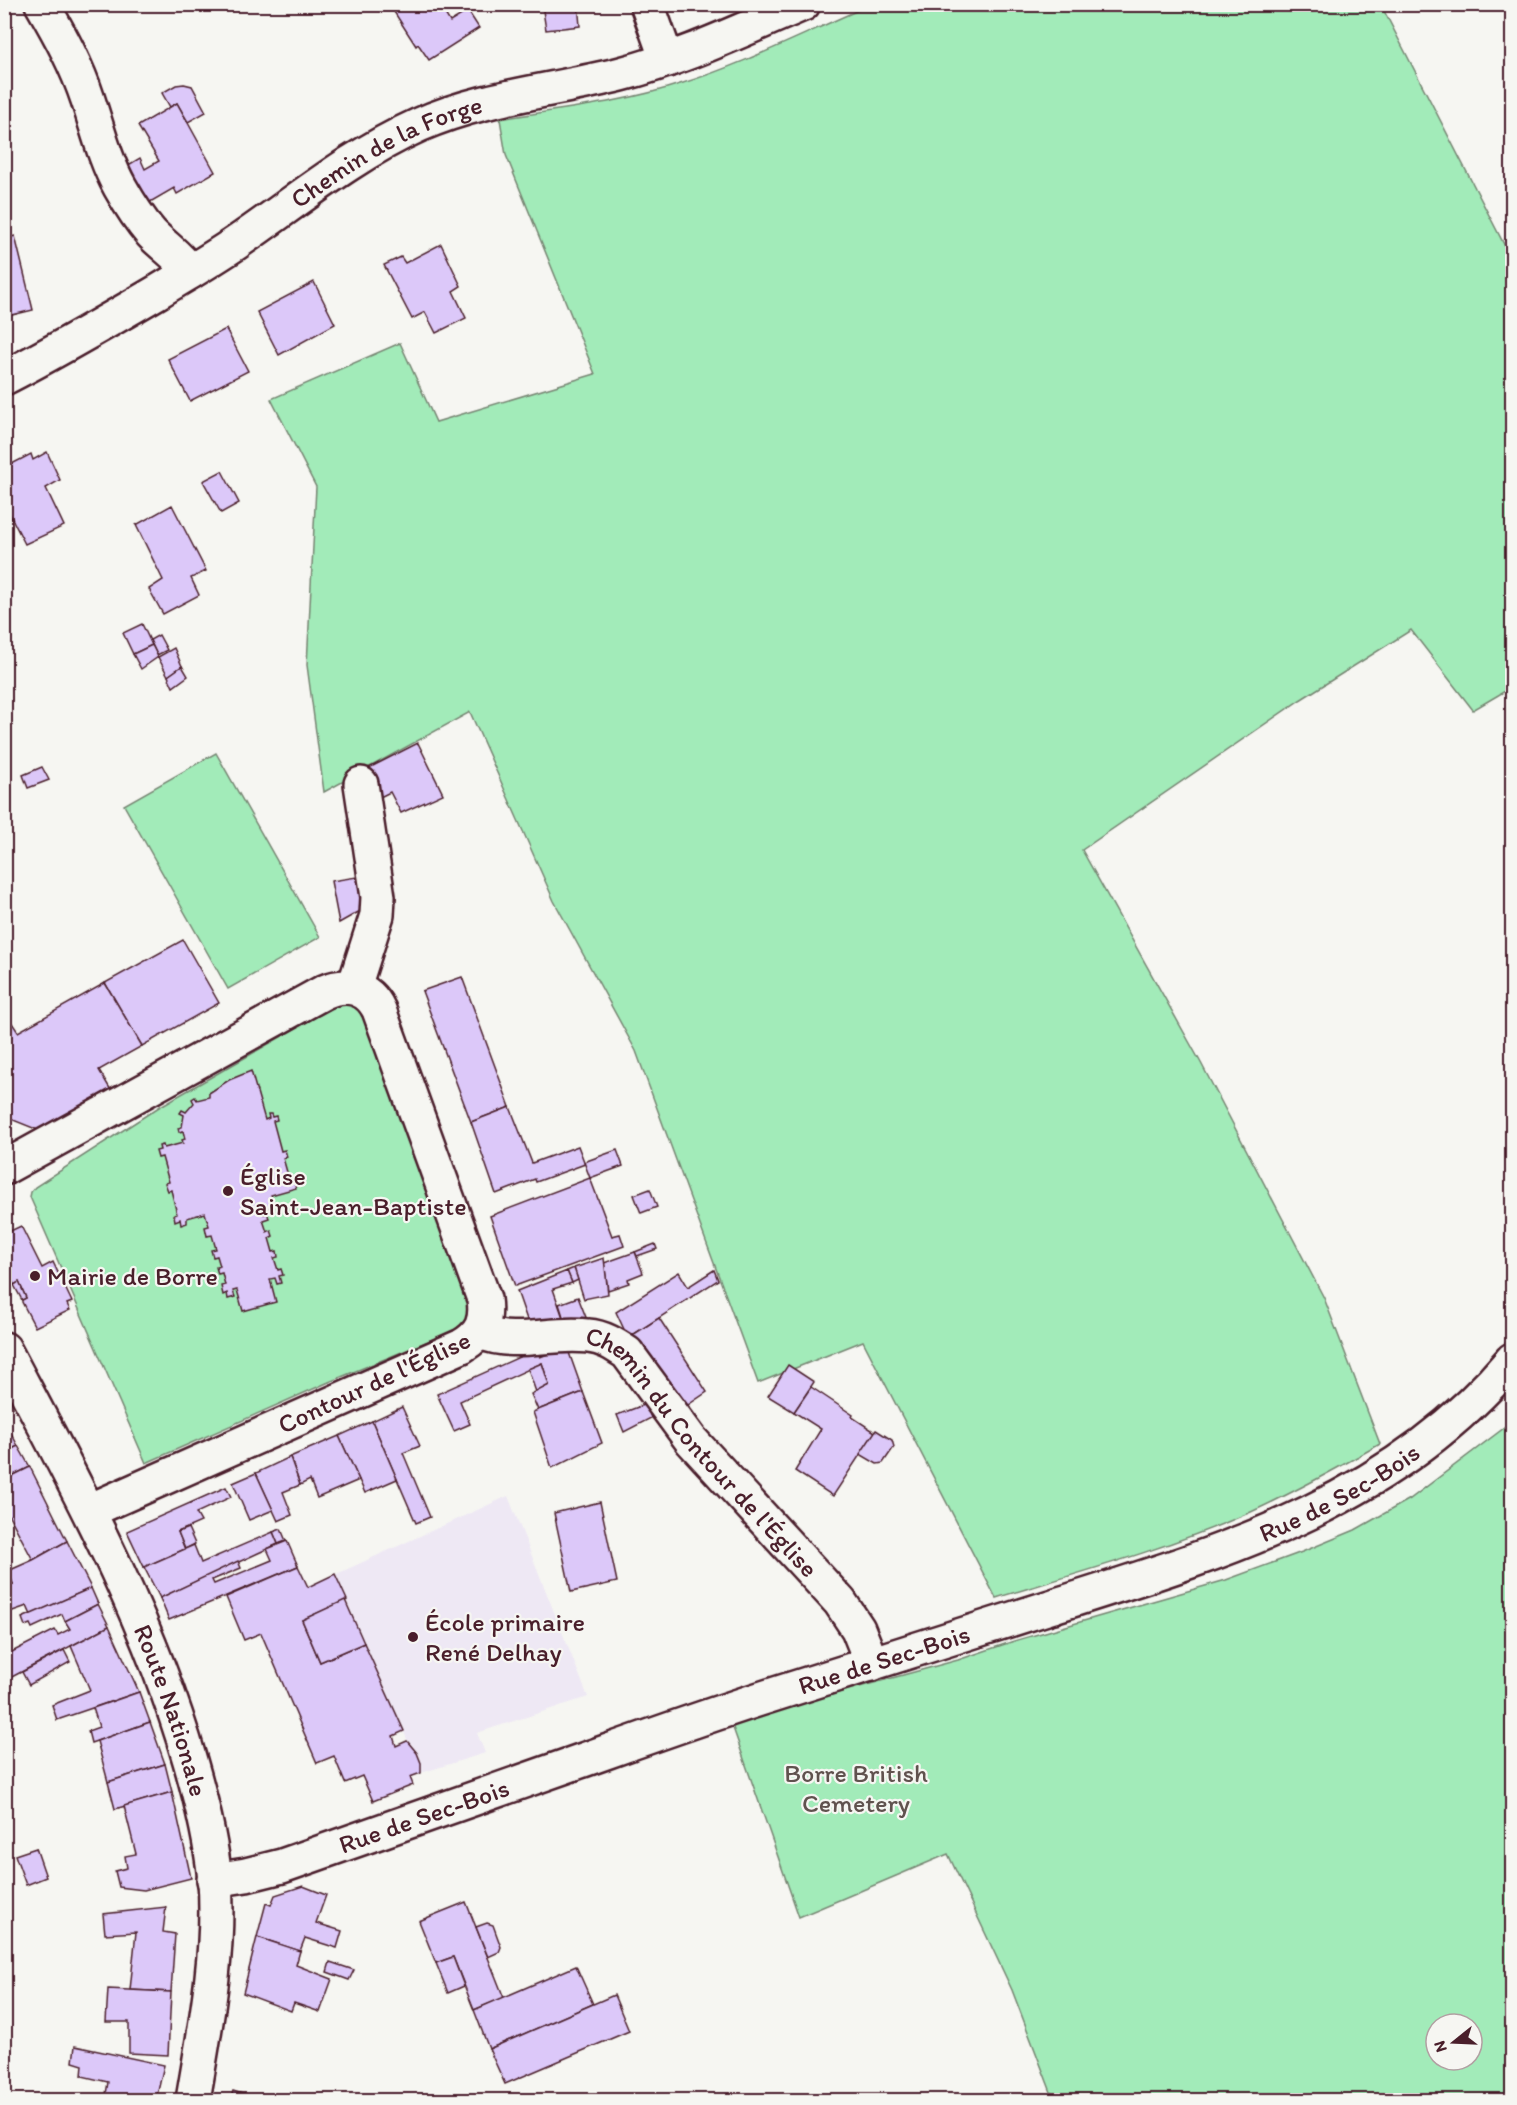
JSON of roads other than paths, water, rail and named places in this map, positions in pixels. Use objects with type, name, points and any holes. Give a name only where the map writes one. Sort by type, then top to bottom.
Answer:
[{"type":"street","points":[[42,4],[62,39],[80,78],[102,146],[120,187],[141,221],[190,272]]},
{"type":"street","points":[[646,4],[667,60]]},
{"type":"street","name":"Chemin de la Forge","points":[[4,378],[75,340],[190,272],[236,243],[343,167],[419,125],[475,105],[620,74],[667,60],[803,4]]},
{"type":"street","points":[[4,1168],[324,992],[338,987],[354,987],[377,915],[378,897],[361,784]]},
{"type":"street","name":"Contour de l'Église","points":[[89,1511],[462,1346],[480,1332],[486,1311],[477,1275],[379,1011],[369,996],[354,987]]},
{"type":"street","name":"Chemin du Contour de l'Église","points":[[480,1332],[514,1340],[590,1336],[602,1339],[627,1353],[691,1440],[840,1602],[858,1629],[872,1664]]},
{"type":"street","name":"Route Nationale","points":[[4,1349],[89,1511],[140,1620],[178,1722],[202,1809],[214,1880],[216,1914],[212,1974],[193,2100]]},
{"type":"street","name":"Rue de Sec-Bois","points":[[214,1880],[282,1866],[731,1708],[1191,1562],[1247,1541],[1312,1513],[1367,1482],[1426,1443],[1472,1403],[1512,1360]]},
{"type":"place","name":"Église Saint-Jean-Baptiste","points":[[228,1191]]},
{"type":"place","name":"Mairie de Borre","points":[[35,1276]]},
{"type":"place","name":"École primaire René Delhay","points":[[413,1637]]},
{"type":"park label","name":"Borre British Cemetery","points":[[856,1788]]}]
